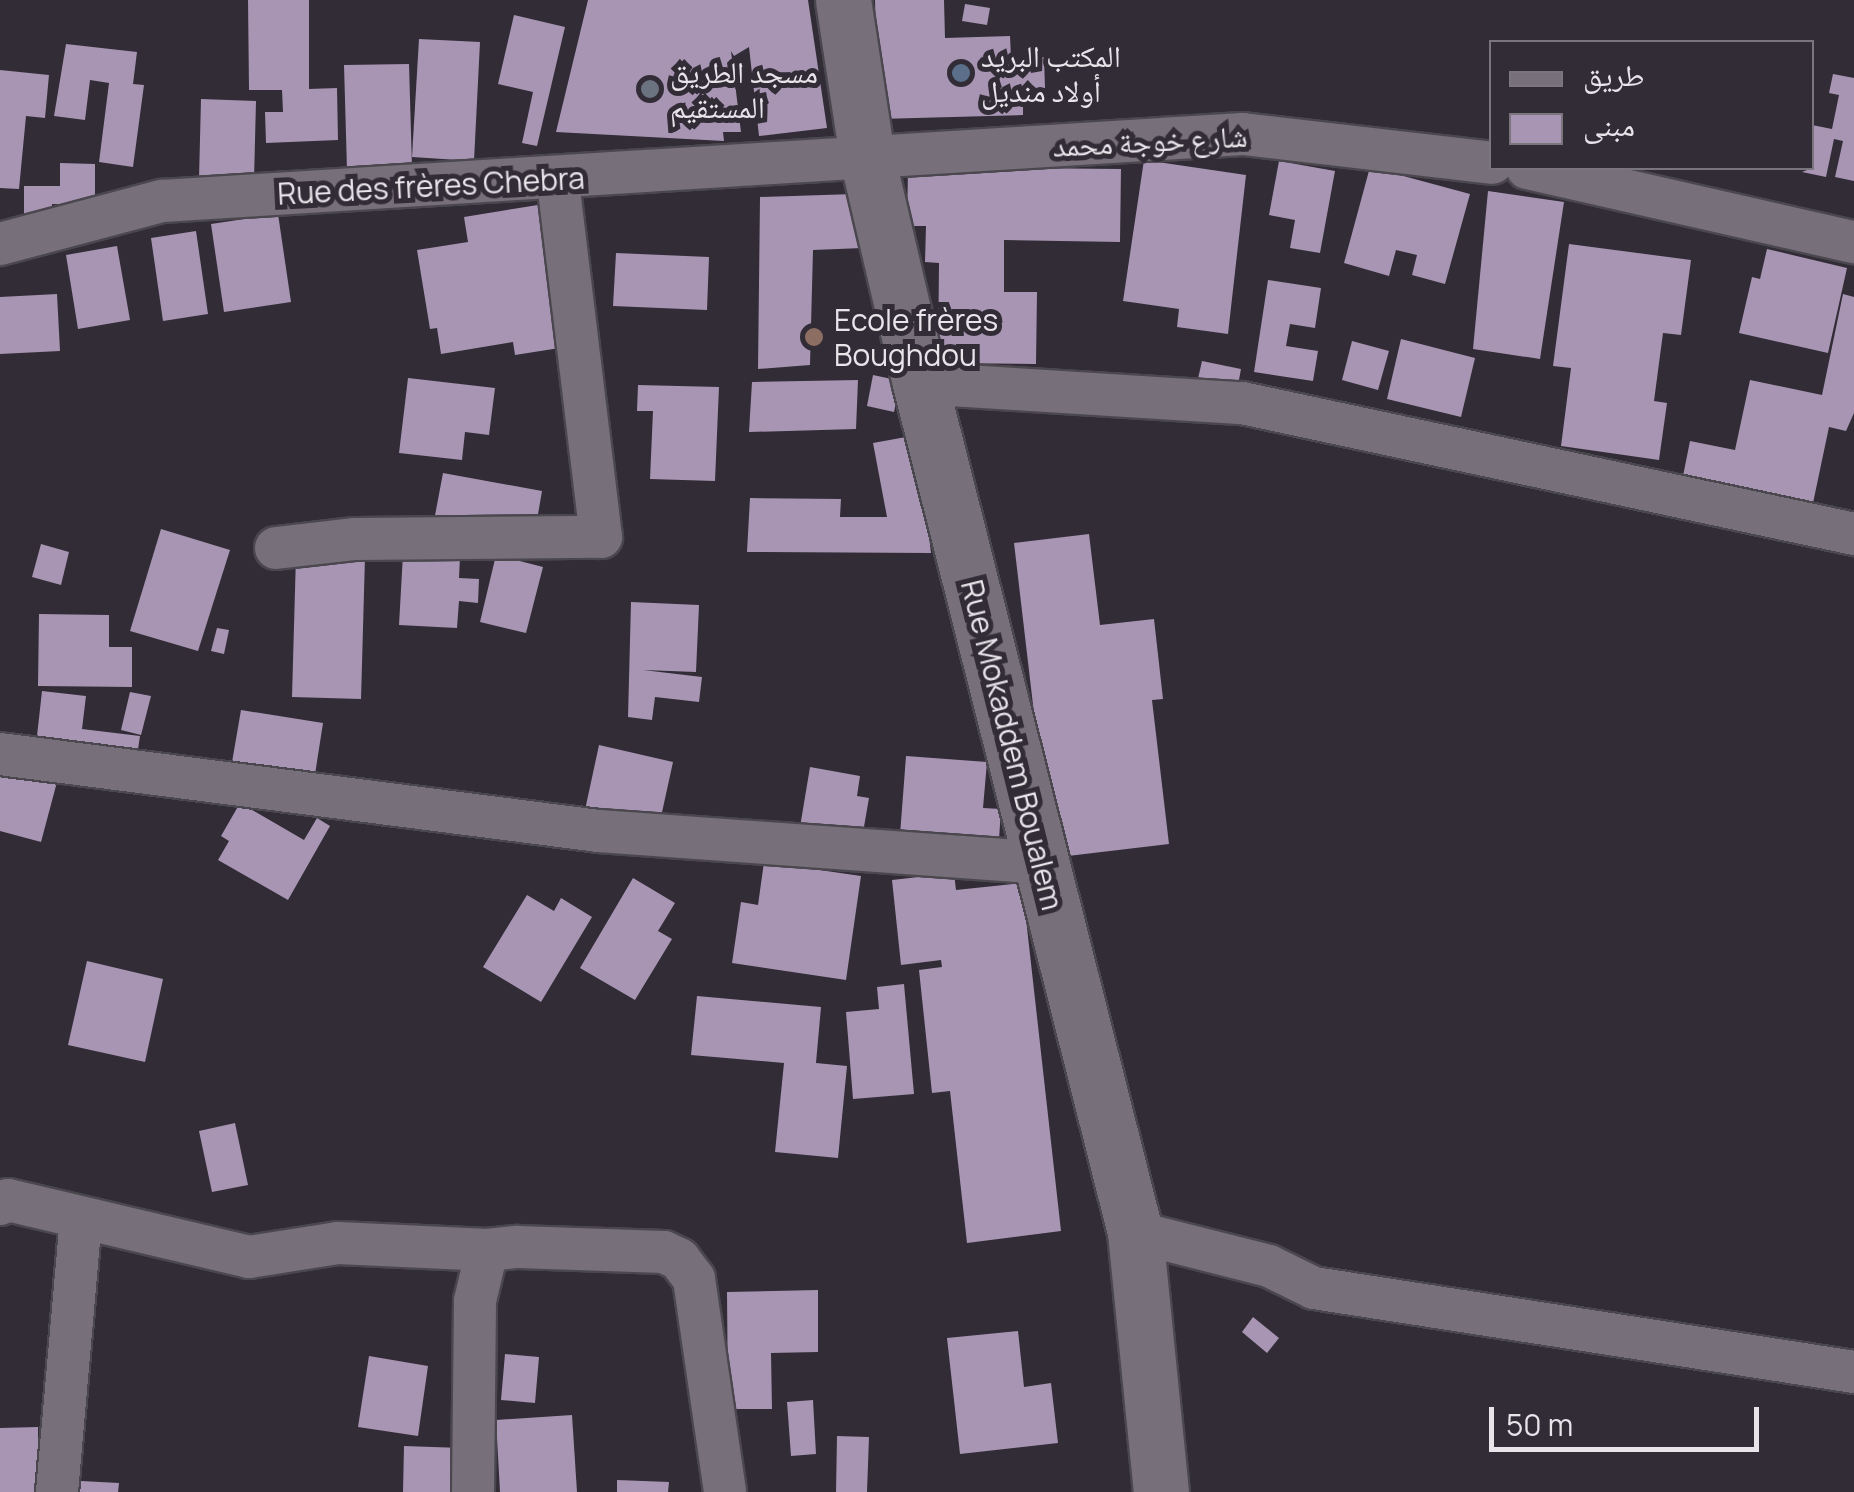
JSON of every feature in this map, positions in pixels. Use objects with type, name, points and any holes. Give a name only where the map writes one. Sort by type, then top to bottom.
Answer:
[{"type":"street","name":"Rue Mokaddem Boualem","points":[[842,0],[868,156],[920,383],[1136,1232],[1160,1492]]},
{"type":"street","name":"شارع خوجة محمد","points":[[868,156],[1243,134],[1489,163]]},
{"type":"street","name":"Rue des frères Chebra","points":[[0,244],[162,201],[558,180],[868,156]]},
{"type":"street","points":[[1536,170],[1854,242]]},
{"type":"street","points":[[276,548],[356,538],[601,538],[558,180]]},
{"type":"street","points":[[920,383],[1109,390],[1242,404],[1854,534]]},
{"type":"street","points":[[0,754],[599,831],[1042,863]]},
{"type":"street","points":[[0,1204],[8,1200],[250,1257],[338,1243],[664,1252],[679,1260],[694,1279],[725,1492]]},
{"type":"street","points":[[57,1492],[81,1219]]},
{"type":"street","points":[[1136,1232],[1269,1266],[1314,1288],[1854,1372]]},
{"type":"street","points":[[473,1492],[471,1330],[487,1250]]},
{"type":"building","points":[[248,0],[309,0],[309,89],[337,88],[338,140],[266,143],[265,112],[283,112],[282,90],[249,90]]},
{"type":"building","name":"مسجد الطريق المستقيم","points":[[588,0],[808,0],[827,128],[759,136],[749,47],[734,56],[731,51],[741,132],[723,132],[724,141],[556,132]]},
{"type":"building","name":"المكتب البريد أولاد منديل","points":[[875,0],[944,0],[945,38],[1010,36],[1011,58],[1044,57],[1045,88],[1023,88],[1023,115],[878,119]]},
{"type":"building","points":[[965,4],[990,8],[987,25],[962,21]]},
{"type":"building","points":[[514,15],[565,27],[537,146],[522,143],[533,92],[498,84]]},
{"type":"building","points":[[419,39],[480,42],[474,161],[412,157]]},
{"type":"building","points":[[66,44],[137,52],[133,84],[144,85],[133,167],[99,162],[109,83],[90,80],[85,120],[54,116]]},
{"type":"building","points":[[409,64],[412,168],[347,170],[344,65]]},
{"type":"building","points":[[0,70],[49,75],[45,118],[26,116],[19,189],[0,188]]},
{"type":"building","points":[[1833,74],[1854,78],[1854,181],[1835,177],[1843,141],[1834,139],[1826,177],[1802,172],[1814,170],[1814,125],[1832,129],[1839,95],[1829,93]]},
{"type":"building","points":[[201,99],[256,101],[254,180],[199,179]]},
{"type":"building","points":[[1144,160],[1246,175],[1228,334],[1177,327],[1179,309],[1123,301]]},
{"type":"building","points":[[1279,161],[1335,171],[1320,253],[1290,248],[1295,220],[1269,215]]},
{"type":"building","points":[[60,163],[95,164],[95,205],[52,204],[52,225],[24,224],[24,186],[60,186]]},
{"type":"building","points":[[908,167],[1121,169],[1120,242],[1004,240],[1004,292],[1037,292],[1036,364],[938,363],[939,263],[925,262],[926,226],[907,226]]},
{"type":"building","points":[[1370,167],[1470,194],[1445,284],[1412,275],[1417,255],[1396,250],[1389,276],[1344,263]]},
{"type":"building","points":[[1488,191],[1564,202],[1540,359],[1473,349]]},
{"type":"building","points":[[854,194],[863,248],[813,250],[810,365],[758,369],[760,197]]},
{"type":"building","points":[[544,204],[566,347],[515,355],[513,342],[441,354],[437,328],[430,329],[417,250],[468,242],[464,217]]},
{"type":"building","points":[[278,214],[291,302],[224,312],[211,224]]},
{"type":"building","points":[[196,231],[208,314],[163,321],[151,238]]},
{"type":"building","points":[[1569,244],[1691,260],[1681,335],[1663,333],[1654,401],[1667,403],[1659,460],[1561,446],[1571,368],[1553,366]]},
{"type":"building","points":[[117,246],[130,320],[78,329],[66,255]]},
{"type":"building","points":[[1767,249],[1847,268],[1828,353],[1739,333],[1752,277],[1760,279]]},
{"type":"building","points":[[616,253],[709,257],[707,310],[613,306]]},
{"type":"building","points":[[1268,280],[1321,288],[1315,328],[1290,324],[1286,346],[1318,351],[1313,381],[1254,372]]},
{"type":"building","points":[[57,294],[60,351],[0,354],[0,297]]},
{"type":"building","points":[[1843,294],[1854,297],[1854,413],[1846,431],[1829,427],[1813,503],[1683,476],[1690,441],[1735,450],[1750,380],[1822,395]]},
{"type":"building","points":[[1401,339],[1475,358],[1461,417],[1387,399]]},
{"type":"building","points":[[1352,341],[1389,351],[1378,390],[1342,380]]},
{"type":"building","points":[[1202,361],[1241,369],[1237,390],[1197,383]]},
{"type":"building","points":[[873,375],[901,381],[894,412],[867,406]]},
{"type":"building","points":[[408,378],[495,388],[489,435],[465,432],[462,460],[399,453]]},
{"type":"building","points":[[858,380],[856,429],[749,432],[752,382]]},
{"type":"building","points":[[638,385],[719,387],[715,481],[650,479],[653,411],[637,411]]},
{"type":"building","points":[[917,435],[931,553],[747,552],[750,498],[841,499],[840,517],[887,517],[873,443]]},
{"type":"building","points":[[443,473],[542,491],[537,520],[516,516],[511,529],[433,526]]},
{"type":"building","points":[[161,529],[230,550],[198,651],[130,631]]},
{"type":"building","points":[[1089,534],[1100,625],[1154,619],[1163,699],[1152,700],[1169,844],[1051,858],[1014,543]]},
{"type":"building","points":[[41,544],[69,552],[61,585],[32,577]]},
{"type":"building","points":[[403,554],[460,557],[459,578],[479,579],[478,603],[459,601],[457,628],[399,625]]},
{"type":"building","points":[[296,555],[365,557],[361,699],[292,697]]},
{"type":"building","points":[[496,555],[543,567],[526,633],[480,622]]},
{"type":"building","points":[[631,602],[699,605],[696,672],[643,670],[702,677],[699,702],[655,697],[652,720],[628,717]]},
{"type":"building","points":[[39,614],[109,615],[109,647],[132,647],[132,687],[38,686]]},
{"type":"building","points":[[217,628],[229,630],[224,654],[211,651]]},
{"type":"building","points":[[42,691],[86,696],[82,729],[140,736],[137,756],[36,745]]},
{"type":"building","points":[[130,692],[151,696],[141,735],[121,730]]},
{"type":"building","points":[[241,710],[323,723],[314,781],[231,768]]},
{"type":"building","points":[[599,745],[673,762],[659,826],[585,810]]},
{"type":"building","points":[[906,756],[987,762],[983,808],[1001,809],[998,855],[899,848]]},
{"type":"building","points":[[0,767],[57,782],[41,842],[0,831]]},
{"type":"building","points":[[810,767],[860,776],[857,796],[869,798],[861,844],[799,833]]},
{"type":"building","points":[[240,803],[304,840],[317,818],[330,826],[288,900],[218,860],[229,841],[221,836]]},
{"type":"building","points":[[764,862],[861,876],[846,980],[732,963],[741,902],[758,905]]},
{"type":"building","points":[[954,873],[956,890],[1022,883],[1061,1231],[967,1243],[950,1091],[932,1093],[919,970],[942,967],[941,960],[901,965],[892,880]]},
{"type":"building","points":[[633,878],[675,903],[658,931],[672,939],[635,1000],[580,968]]},
{"type":"building","points":[[527,895],[554,911],[561,898],[592,917],[541,1002],[483,967]]},
{"type":"building","points":[[87,961],[163,979],[145,1062],[68,1045]]},
{"type":"building","points":[[904,984],[914,1094],[853,1099],[846,1012],[879,1009],[877,987]]},
{"type":"building","points":[[697,996],[821,1007],[816,1063],[847,1066],[838,1158],[775,1152],[784,1063],[691,1055]]},
{"type":"building","points":[[235,1123],[248,1185],[212,1192],[199,1131]]},
{"type":"building","points":[[818,1290],[818,1352],[771,1353],[772,1409],[728,1409],[727,1292]]},
{"type":"building","points":[[1253,1317],[1279,1338],[1267,1353],[1242,1332]]},
{"type":"building","points":[[1018,1331],[1024,1387],[1051,1383],[1058,1443],[960,1454],[947,1338]]},
{"type":"building","points":[[505,1354],[539,1357],[535,1403],[501,1400]]},
{"type":"building","points":[[369,1356],[428,1366],[418,1436],[358,1427]]},
{"type":"building","points":[[813,1400],[816,1454],[791,1456],[787,1402]]},
{"type":"building","points":[[572,1415],[577,1492],[500,1492],[496,1420]]},
{"type":"building","points":[[38,1427],[38,1492],[0,1492],[0,1428]]},
{"type":"building","points":[[837,1436],[869,1437],[867,1492],[836,1492]]},
{"type":"building","points":[[404,1446],[462,1448],[461,1492],[403,1492]]},
{"type":"building","points":[[62,1480],[119,1483],[118,1492],[61,1492]]},
{"type":"building","points":[[617,1480],[669,1482],[668,1492],[617,1492]]},
{"type":"place","name":"المكتب البريد أولاد منديل","points":[[961,73]]},
{"type":"place","name":"مسجد الطريق المستقيم","points":[[650,89]]},
{"type":"place","name":"Ecole frères Boughdou","points":[[814,337]]}]
